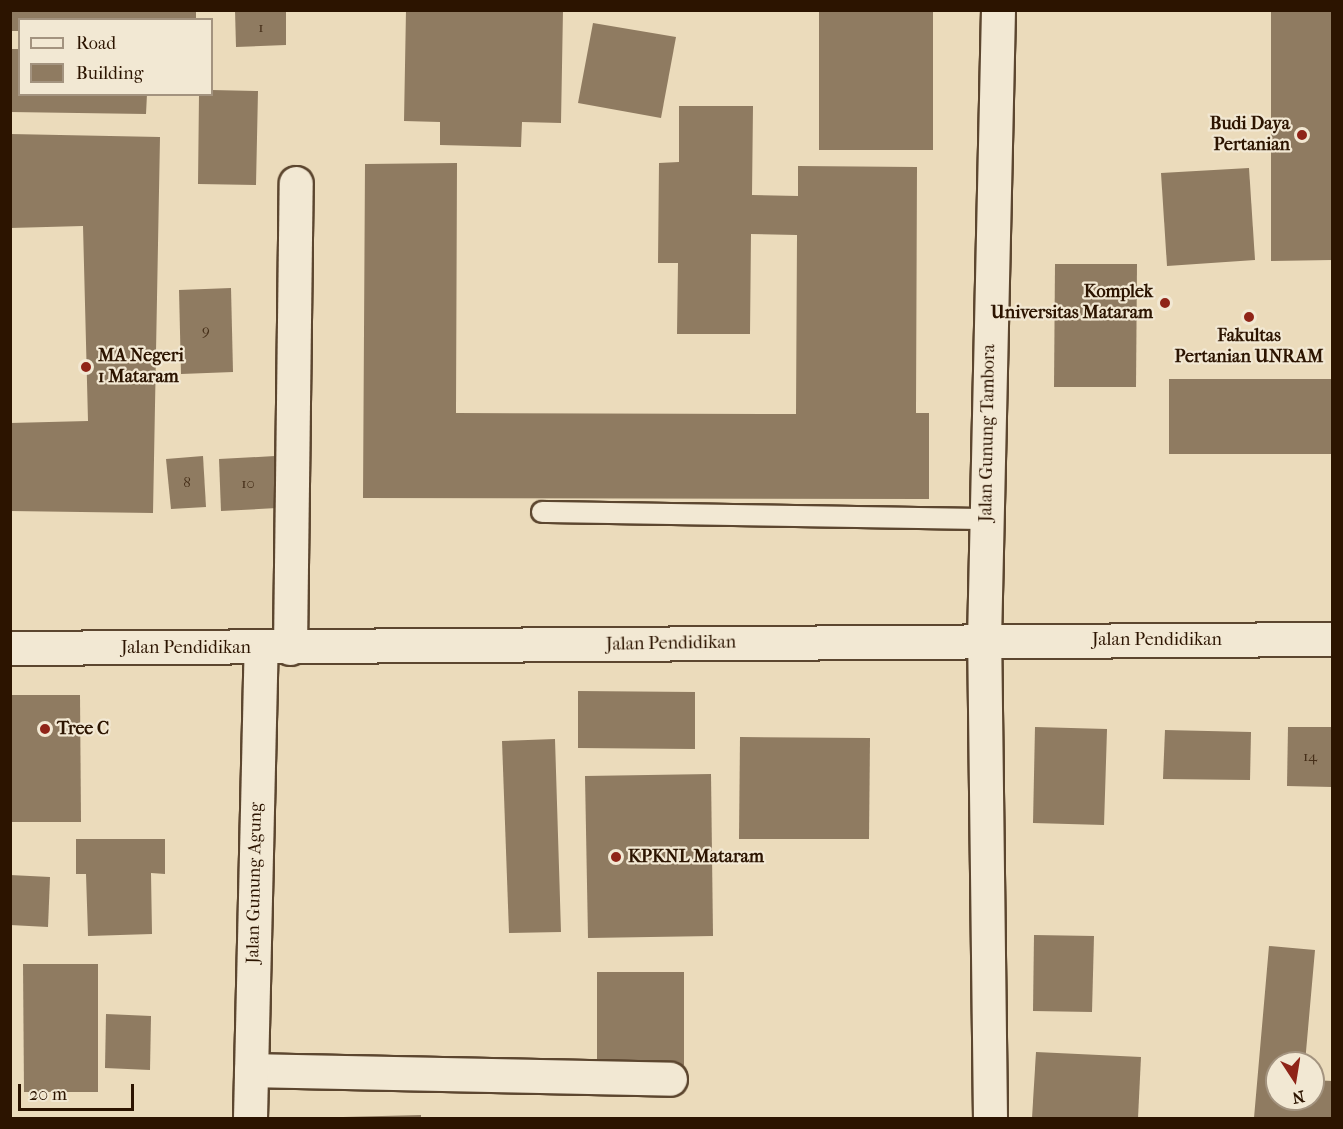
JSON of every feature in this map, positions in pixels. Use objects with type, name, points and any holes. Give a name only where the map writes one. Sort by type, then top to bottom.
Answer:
[{"type":"street","name":"Jalan Gunung Tambora","points":[[990,1119],[984,640],[998,10]]},
{"type":"street","name":"Jalan Gunung Agung","points":[[249,1119],[275,648],[296,183]]},
{"type":"street","name":"Jalan Pendidikan","points":[[10,648],[275,648],[984,640],[1332,639]]},
{"type":"street","points":[[251,1070],[670,1079]]},
{"type":"lane","points":[[542,512],[986,519]]},
{"type":"building","points":[[10,10],[196,10],[196,18],[18,18],[18,31],[10,31]]},
{"type":"building","points":[[235,10],[286,10],[286,45],[236,47]]},
{"type":"building","points":[[406,10],[563,10],[561,123],[522,122],[521,147],[440,145],[440,122],[404,121]]},
{"type":"building","points":[[819,10],[933,10],[933,150],[819,150]]},
{"type":"building","name":"Budi Daya Pertanian","points":[[1271,10],[1332,10],[1332,260],[1271,261]]},
{"type":"building","points":[[593,23],[676,37],[661,118],[578,103]]},
{"type":"building","points":[[10,49],[18,49],[18,96],[147,96],[146,114],[10,112]]},
{"type":"building","points":[[213,90],[258,91],[256,185],[198,184],[199,96],[213,96]]},
{"type":"building","points":[[679,106],[753,106],[752,195],[798,196],[798,166],[917,167],[916,413],[929,413],[929,499],[363,498],[365,164],[457,163],[456,413],[796,414],[797,235],[751,234],[750,334],[677,334],[678,263],[658,263],[659,163],[679,162]]},
{"type":"building","points":[[10,134],[160,137],[153,513],[10,511],[10,423],[88,421],[83,226],[10,228]]},
{"type":"building","points":[[1249,168],[1255,260],[1167,266],[1161,173]]},
{"type":"building","points":[[1055,264],[1137,264],[1136,387],[1054,387]]},
{"type":"building","points":[[231,288],[233,372],[181,374],[179,290]]},
{"type":"building","points":[[1169,379],[1332,379],[1332,454],[1169,454]]},
{"type":"building","points":[[203,456],[206,507],[171,509],[166,459]]},
{"type":"building","points":[[275,456],[277,508],[221,511],[219,459]]},
{"type":"building","points":[[578,691],[695,692],[695,749],[578,748]]},
{"type":"building","name":"Tree C","points":[[10,695],[80,695],[81,822],[11,822]]},
{"type":"building","points":[[1035,727],[1107,729],[1104,825],[1033,823]]},
{"type":"building","points":[[1288,727],[1332,727],[1332,787],[1287,786]]},
{"type":"building","points":[[1165,730],[1251,732],[1250,780],[1163,779]]},
{"type":"building","points":[[740,737],[870,738],[869,839],[739,839]]},
{"type":"building","points":[[555,739],[561,932],[509,933],[502,741]]},
{"type":"building","points":[[711,774],[713,936],[588,938],[585,776]]},
{"type":"building","points":[[76,839],[165,839],[165,874],[151,873],[152,934],[88,936],[86,874],[76,874]]},
{"type":"building","points":[[10,875],[50,877],[48,927],[10,925]]},
{"type":"building","points":[[1034,935],[1094,936],[1092,1012],[1033,1011]]},
{"type":"building","points":[[1269,946],[1315,950],[1306,1051],[1265,1051],[1265,1111],[1325,1111],[1325,1081],[1332,1081],[1332,1118],[1254,1118]]},
{"type":"building","points":[[23,964],[98,964],[98,1092],[24,1092]]},
{"type":"building","points":[[597,972],[684,972],[684,1065],[597,1065]]},
{"type":"building","points":[[106,1014],[151,1016],[150,1070],[105,1068]]},
{"type":"building","points":[[1036,1052],[1141,1057],[1138,1118],[1032,1118]]},
{"type":"building","points":[[421,1115],[421,1118],[343,1118],[343,1117]]},
{"type":"place","name":"Budi Daya Pertanian","points":[[1302,135]]},
{"type":"place","name":"Komplek Universitas Mataram","points":[[1165,303]]},
{"type":"place","name":"Fakultas Pertanian UNRAM","points":[[1249,317]]},
{"type":"place","name":"MA Negeri 1 Mataram","points":[[86,367]]},
{"type":"place","name":"Tree C","points":[[45,729]]},
{"type":"place","name":"KPKNL Mataram","points":[[616,857]]}]
